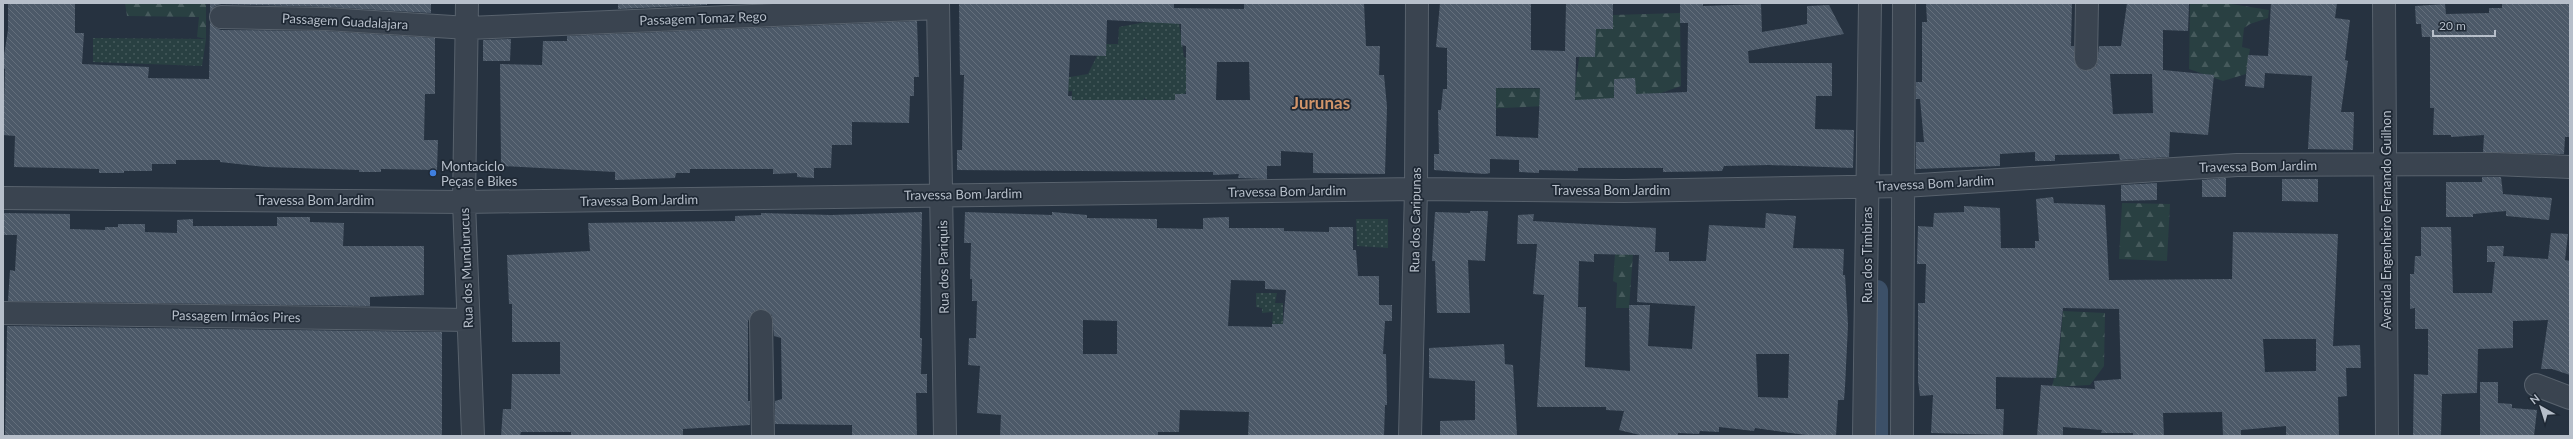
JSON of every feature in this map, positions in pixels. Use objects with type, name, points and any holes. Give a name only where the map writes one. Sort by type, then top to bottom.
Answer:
[{"type":"street","name":"Rua dos Mundurucus","points":[[467,3],[468,28],[464,202],[473,436]]},
{"type":"street","name":"Rua dos Caripunas","points":[[1410,436],[1416,189],[1417,3]]},
{"type":"street","name":"Rua dos Timbiras","points":[[1864,436],[1870,3]]},
{"type":"street","points":[[1902,436],[1898,186],[1904,3]]},
{"type":"street","points":[[2086,3],[2086,59]]},
{"type":"street","name":"Avenida Engenheiro Fernando Guilhon","points":[[2384,3],[2387,436]]},
{"type":"street","name":"Passagem Tomaz Rego","points":[[468,28],[938,5]]},
{"type":"street","name":"Rua dos Pariquis","points":[[938,5],[945,436]]},
{"type":"street","name":"Passagem Guadalajara","points":[[221,17],[326,19],[468,28]]},
{"type":"street","name":"Travessa Bom Jardim","points":[[3,198],[464,202],[699,200],[942,194],[1416,189],[1624,191],[1898,186],[2237,165],[2496,164],[2570,166]]},
{"type":"street","name":"Passagem Irmãos Pires","points":[[3,313],[468,320]]},
{"type":"street","points":[[762,321],[763,436]]},
{"type":"street","points":[[2536,385],[2570,398]]},
{"type":"green space","points":[[125,3],[206,3],[206,39],[197,37],[199,17],[127,16]]},
{"type":"green space","points":[[2190,3],[2225,3],[2269,10],[2268,18],[2250,24],[2244,28],[2242,47],[2250,49],[2246,74],[2223,81],[2189,69]]},
{"type":"green space","points":[[1680,13],[1681,86],[1636,102],[1479,109],[1482,88],[1575,89],[1583,29],[1613,29],[1613,15]]},
{"type":"green space","points":[[1178,16],[1184,57],[1206,63],[1184,95],[1163,109],[1144,98],[1143,115],[1071,115],[1072,91],[1039,95],[1064,78],[1088,74],[1103,44],[1118,44],[1119,27]]},
{"type":"green space","points":[[93,38],[206,39],[202,66],[93,62]]},
{"type":"green space","points":[[2122,203],[2170,204],[2167,261],[2119,259]]},
{"type":"green space","points":[[1356,219],[1388,219],[1388,248],[1357,246]]},
{"type":"green space","points":[[1617,227],[1635,227],[1629,308],[1616,308],[1617,283],[1613,281]]},
{"type":"green space","points":[[1256,293],[1277,293],[1275,303],[1283,303],[1283,324],[1272,324],[1273,312],[1262,313],[1262,308],[1256,307]]},
{"type":"green space","points":[[2063,311],[2105,313],[2104,366],[2090,385],[2052,387],[2059,357]]},
{"type":"building","points":[[8,3],[75,3],[75,33],[84,33],[82,64],[149,67],[148,78],[209,79],[210,22],[214,27],[221,30],[325,31],[435,38],[435,94],[425,94],[424,140],[438,140],[437,170],[381,169],[381,172],[359,172],[359,170],[266,167],[220,162],[220,160],[176,160],[176,164],[152,164],[152,171],[124,171],[124,173],[99,173],[99,169],[14,167],[15,136],[3,135],[5,69],[3,68],[3,62],[8,30]]},
{"type":"building","points":[[210,3],[431,4],[431,13],[327,7],[221,4],[215,6],[210,12]]},
{"type":"building","points":[[618,3],[707,3],[707,5],[618,9]]},
{"type":"building","points":[[959,3],[1174,3],[1174,8],[1244,9],[1244,3],[1364,3],[1366,46],[1380,46],[1379,75],[1384,75],[1387,107],[1385,174],[1313,173],[1313,153],[1281,151],[1281,166],[1267,166],[1267,179],[1238,178],[1239,174],[1213,175],[1213,172],[957,170],[957,150],[962,150],[964,75],[960,75]],"holes":[[[1107,20],[1181,24],[1181,45],[1186,46],[1186,94],[1175,94],[1175,100],[1072,100],[1072,96],[1068,96],[1070,55],[1106,56]],[[1217,62],[1249,62],[1250,100],[1216,100]]]},
{"type":"building","points":[[1440,3],[1531,3],[1531,50],[1565,51],[1566,3],[1613,3],[1613,29],[1596,29],[1595,57],[1576,57],[1575,100],[1614,98],[1614,79],[1635,78],[1636,94],[1687,92],[1688,23],[1680,23],[1680,3],[1703,3],[1703,6],[1761,4],[1762,32],[1807,24],[1807,6],[1829,5],[1844,34],[1748,51],[1749,63],[1832,63],[1832,96],[1816,96],[1815,129],[1854,130],[1853,168],[1769,165],[1724,166],[1722,171],[1663,172],[1663,168],[1578,168],[1578,171],[1539,170],[1539,173],[1519,172],[1519,160],[1490,159],[1490,173],[1485,174],[1434,170],[1434,154],[1439,154],[1438,110],[1441,110],[1443,89],[1447,89],[1447,48],[1436,47]],"holes":[[[1496,88],[1540,88],[1538,138],[1496,136]]]},
{"type":"building","points":[[1926,3],[2072,3],[2071,46],[2074,46],[2074,59],[2079,69],[2086,71],[2097,65],[2099,46],[2121,46],[2127,3],[2189,3],[2188,31],[2163,30],[2163,70],[2214,75],[2208,135],[2170,132],[2169,157],[2120,160],[2119,154],[2055,155],[2055,161],[2035,161],[2035,152],[2000,154],[2000,166],[1916,169],[1916,142],[1924,142],[1920,99],[1916,99],[1916,82],[1922,82],[1922,22],[1927,22]],"holes":[[[2110,74],[2152,74],[2153,113],[2113,114]]]},
{"type":"building","points":[[2271,3],[2337,3],[2335,18],[2350,20],[2345,60],[2348,61],[2341,112],[2354,112],[2353,150],[2308,149],[2312,76],[2265,73],[2264,88],[2245,86],[2248,55],[2268,56]]},
{"type":"building","points":[[2502,3],[2570,3],[2570,137],[2565,137],[2564,154],[2483,152],[2484,135],[2451,137],[2451,135],[2433,135],[2434,108],[2430,108],[2430,37],[2422,37],[2421,24],[2416,24],[2415,6],[2445,4],[2446,14],[2489,13],[2489,8],[2502,8]]},
{"type":"building","points":[[917,21],[919,77],[914,77],[914,96],[910,96],[909,123],[852,122],[852,145],[832,145],[831,168],[814,168],[814,178],[797,177],[797,173],[773,174],[773,169],[690,169],[690,173],[676,173],[675,178],[615,180],[615,172],[501,166],[500,64],[542,65],[543,41],[567,41],[567,36]]},
{"type":"building","points":[[511,39],[510,61],[483,61],[483,40]]},
{"type":"building","points":[[2482,177],[2501,177],[2503,194],[2552,198],[2549,220],[2506,216],[2506,211],[2473,214],[2473,217],[2446,217],[2446,182],[2482,182]]},
{"type":"building","points":[[2226,178],[2226,197],[2202,197],[2202,180]]},
{"type":"building","points":[[2282,179],[2318,179],[2318,202],[2282,201]]},
{"type":"building","points":[[2157,183],[2157,200],[2121,201],[2121,185]]},
{"type":"building","points":[[2053,197],[2054,203],[2105,205],[2109,280],[2232,279],[2233,232],[2338,234],[2333,346],[2360,345],[2361,368],[2346,368],[2347,396],[2338,397],[2339,436],[2286,436],[2286,426],[2241,430],[2241,436],[2223,436],[2222,412],[2163,413],[2164,436],[2133,436],[2133,433],[2101,433],[2102,430],[2063,427],[2063,436],[2037,436],[2041,385],[2095,389],[2094,381],[2121,379],[2119,309],[2063,308],[2056,378],[1996,377],[1996,409],[2004,409],[2003,435],[1931,433],[1933,395],[1920,396],[1918,381],[1918,303],[1925,303],[1926,264],[1917,264],[1918,226],[1933,227],[1934,213],[1964,212],[1964,206],[2000,208],[2001,248],[2035,248],[2035,241],[2039,241],[2036,199]],"holes":[[[2263,339],[2316,339],[2316,371],[2265,372]]]},
{"type":"building","points":[[1470,211],[1488,211],[1485,261],[1468,260],[1470,313],[1437,313],[1435,261],[1432,261],[1435,212],[1470,213]]},
{"type":"building","points":[[922,212],[920,338],[922,338],[921,374],[927,374],[927,393],[916,393],[917,436],[852,436],[852,425],[775,424],[775,401],[782,399],[781,338],[774,336],[772,315],[761,309],[754,311],[748,321],[748,401],[750,401],[750,425],[683,429],[683,436],[571,436],[571,432],[521,432],[520,436],[501,436],[503,409],[511,409],[512,374],[560,374],[560,342],[512,342],[512,304],[509,304],[507,255],[590,251],[588,223],[735,221],[735,216],[761,215],[761,213],[831,215]]},
{"type":"building","points":[[965,212],[1052,215],[1052,212],[1087,215],[1087,218],[1157,219],[1157,228],[1203,229],[1203,218],[1229,217],[1229,228],[1284,228],[1284,231],[1329,232],[1329,227],[1353,227],[1353,250],[1356,250],[1358,276],[1379,276],[1379,305],[1392,305],[1392,321],[1385,321],[1383,354],[1386,354],[1387,405],[1385,405],[1384,436],[1248,436],[1249,412],[1180,410],[1179,432],[1158,432],[1158,435],[1140,436],[1000,436],[1001,415],[977,413],[980,366],[968,365],[969,338],[976,338],[977,301],[972,301],[972,279],[970,279],[971,243],[964,243]],"holes":[[[1231,280],[1265,281],[1265,289],[1286,290],[1283,324],[1272,324],[1272,327],[1228,326]],[[1083,320],[1117,321],[1117,354],[1083,354]]]},
{"type":"building","points":[[3,213],[70,214],[70,229],[105,230],[105,227],[118,227],[118,224],[145,224],[145,232],[177,233],[177,220],[193,219],[193,226],[277,226],[277,217],[310,217],[310,222],[344,223],[343,246],[424,246],[424,295],[370,297],[370,306],[8,301],[10,270],[15,271],[17,235],[3,235]]},
{"type":"building","points":[[1766,213],[1796,216],[1793,248],[1844,249],[1843,275],[1845,275],[1848,325],[1844,400],[1838,400],[1836,436],[1806,435],[1755,428],[1754,431],[1719,427],[1719,432],[1700,431],[1699,434],[1678,433],[1678,436],[1644,436],[1619,430],[1624,411],[1606,410],[1606,407],[1537,407],[1544,295],[1533,294],[1537,244],[1517,244],[1518,215],[1534,214],[1533,221],[1656,228],[1655,252],[1669,252],[1669,261],[1706,261],[1709,225],[1765,228]],"holes":[[[1594,254],[1639,255],[1637,302],[1695,306],[1692,349],[1648,346],[1650,305],[1629,305],[1630,371],[1585,367],[1586,307],[1578,307],[1579,261],[1594,262]],[[1756,354],[1789,354],[1788,398],[1758,397]]]},
{"type":"building","points":[[2421,227],[2451,227],[2453,293],[2492,293],[2495,262],[2487,262],[2487,246],[2504,246],[2503,256],[2548,259],[2551,233],[2568,234],[2565,260],[2570,261],[2570,375],[2552,369],[2541,369],[2548,320],[2513,321],[2513,348],[2478,349],[2477,393],[2442,394],[2441,436],[2413,436],[2414,374],[2428,375],[2428,329],[2415,329],[2415,308],[2410,309],[2410,274],[2414,274],[2415,256],[2421,256]]},
{"type":"building","points":[[7,326],[442,332],[442,436],[5,436]]},
{"type":"building","points":[[1504,344],[1505,364],[1513,365],[1517,435],[1440,436],[1440,421],[1475,420],[1475,381],[1429,378],[1429,348]]},
{"type":"building","points":[[2480,382],[2498,382],[2498,403],[2512,404],[2512,408],[2537,410],[2534,436],[2480,436]]},
{"type":"waterway","points":[[1877,291],[1877,436]]},
{"type":"place","name":"Montaciclo Peças e Bikes","points":[[433,173]]},
{"type":"district","name":"Jurunas","points":[[1321,103]]}]
